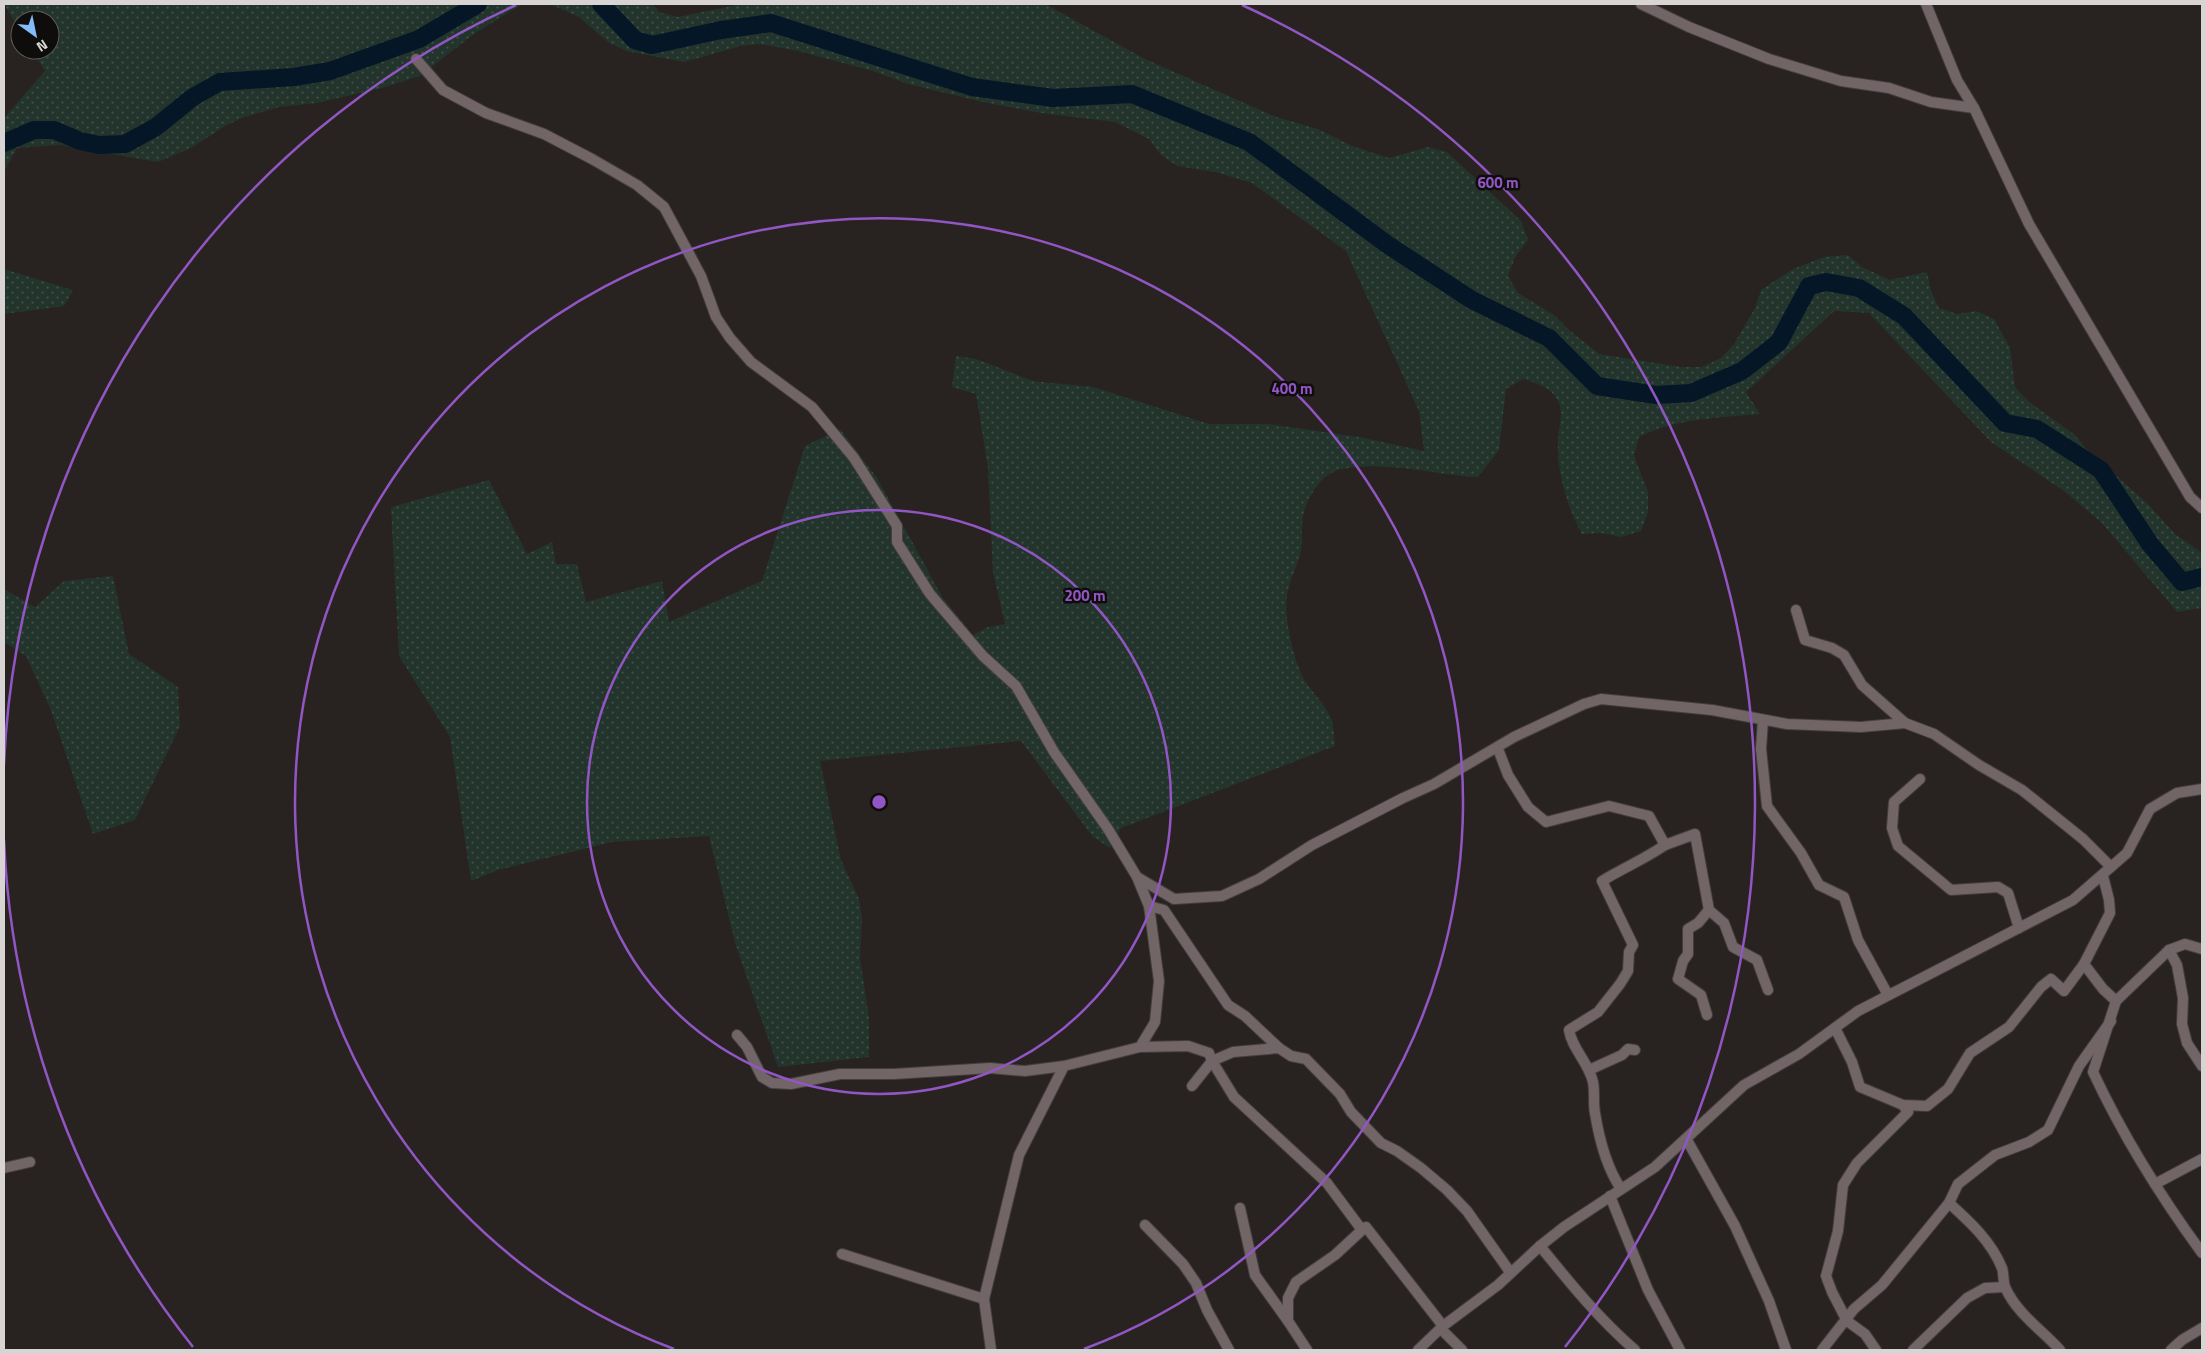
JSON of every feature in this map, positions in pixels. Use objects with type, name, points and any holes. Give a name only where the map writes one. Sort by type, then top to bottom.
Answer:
[{"type":"street","points":[[1640,4],[1689,27],[1769,59],[1841,81],[1888,88],[1931,102],[1974,108]]},
{"type":"street","points":[[1926,4],[1957,80],[1974,108],[2028,224],[2190,496],[2202,508]]},
{"type":"street","points":[[416,59],[443,90],[486,113],[544,134],[584,155],[637,185],[664,207],[701,276],[716,317],[725,331],[751,362],[812,407],[854,458],[896,526],[897,542],[930,594],[983,656],[1016,686],[1054,752],[1108,829],[1137,877],[1149,906],[1159,981],[1154,1022],[1140,1047]]},
{"type":"street","points":[[1796,610],[1805,640],[1832,648],[1844,655],[1862,685],[1905,723],[1934,734],[1979,765],[2022,790],[2083,838],[2111,867]]},
{"type":"street","points":[[1137,877],[1174,899],[1222,896],[1259,880],[1312,846],[1403,798],[1434,784],[1514,737],[1584,704],[1601,699],[1712,710],[1787,724],[1861,726],[1905,723]]},
{"type":"street","points":[[1763,720],[1761,749],[1767,806],[1801,853],[1819,885],[1844,897],[1858,940],[1888,995]]},
{"type":"street","points":[[1498,748],[1508,775],[1528,807],[1546,822],[1609,806],[1631,810],[1649,816],[1665,845]]},
{"type":"street","points":[[1920,780],[1894,802],[1892,828],[1898,846],[1951,890],[1998,886],[2008,893],[2019,928]]},
{"type":"street","points":[[1418,1350],[1442,1328],[1498,1285],[1540,1246],[1610,1196],[1655,1167],[1687,1140],[1744,1085],[1799,1054],[1858,1011],[2073,900],[2103,876],[2126,854],[2150,809],[2177,794],[2202,789]]},
{"type":"street","points":[[1621,1189],[1611,1174],[1595,1113],[1594,1083],[1589,1070],[1570,1039],[1569,1030],[1598,1012],[1628,971],[1629,952],[1633,945],[1602,881],[1622,868],[1650,856],[1665,845],[1695,834],[1709,910],[1724,923],[1733,946],[1757,960],[1768,990]]},
{"type":"street","points":[[1835,1028],[1852,1062],[1860,1087],[1903,1105],[1927,1106],[1948,1089],[1970,1053],[2009,1027],[2041,987],[2051,979],[2064,990],[2084,964],[2110,913],[2103,876]]},
{"type":"street","points":[[1149,906],[1164,910],[1228,1005],[1245,1016],[1279,1048],[1291,1056],[1306,1059],[1340,1094],[1350,1112],[1381,1143],[1408,1159],[1447,1190],[1467,1211],[1510,1272]]},
{"type":"street","points":[[1707,1015],[1701,995],[1678,978],[1683,961],[1688,954],[1688,929],[1698,923],[1709,910]]},
{"type":"street","points":[[2202,949],[2186,944],[2169,950],[2116,1001],[2093,1072],[2112,1113],[2155,1184],[2202,1254]]},
{"type":"street","points":[[2169,950],[2177,965],[2183,998],[2182,1024],[2187,1043],[2202,1066]]},
{"type":"street","points":[[2084,964],[2103,989],[2116,1001]]},
{"type":"street","points":[[1822,1350],[1847,1321],[1854,1309],[1882,1284],[1948,1203],[1958,1184],[1995,1155],[2028,1142],[2048,1130],[2079,1066],[2111,1021]]},
{"type":"street","points":[[737,1035],[748,1047],[762,1077],[772,1083],[791,1084],[840,1074],[894,1074],[990,1068],[1025,1071],[1064,1066],[1140,1047],[1188,1046],[1209,1053],[1234,1097],[1327,1183],[1362,1230]]},
{"type":"street","points":[[1192,1086],[1212,1061],[1233,1052],[1279,1048]]},
{"type":"street","points":[[1589,1070],[1622,1055],[1628,1049],[1635,1050]]},
{"type":"street","points":[[991,1350],[984,1299],[1019,1155],[1064,1066]]},
{"type":"street","points":[[1876,1350],[1865,1334],[1847,1321],[1826,1276],[1838,1231],[1842,1186],[1857,1163],[1908,1112],[1903,1105]]},
{"type":"street","points":[[1687,1140],[1735,1226],[1769,1301],[1786,1350]]},
{"type":"street","points":[[2155,1184],[2202,1158]]},
{"type":"street","points":[[4,1168],[30,1162]]},
{"type":"street","points":[[1610,1196],[1651,1297],[1680,1350]]},
{"type":"street","points":[[1948,1203],[1980,1231],[2002,1268],[2005,1287],[2030,1323],[2044,1332],[2060,1350]]},
{"type":"street","points":[[1240,1208],[1255,1275],[1307,1350]]},
{"type":"street","points":[[1145,1226],[1187,1270],[1229,1350]]},
{"type":"street","points":[[1288,1321],[1288,1298],[1296,1282],[1335,1255],[1366,1227],[1442,1328],[1462,1350]]},
{"type":"street","points":[[1540,1246],[1589,1306],[1614,1332],[1635,1350]]},
{"type":"street","points":[[842,1254],[984,1299]]},
{"type":"street","points":[[1912,1350],[1967,1298],[1985,1288],[2005,1287]]},
{"type":"street","points":[[2171,1350],[2182,1340],[2202,1328]]},
{"type":"green space","points":[[4,4],[522,4],[474,34],[420,76],[382,88],[317,103],[279,107],[242,118],[225,126],[191,148],[158,162],[60,145],[17,148],[4,172],[4,118],[45,71],[38,60],[60,60],[60,10],[10,10],[10,14]]},
{"type":"green space","points":[[550,4],[653,4],[659,12],[678,17],[742,4],[1045,4],[1145,59],[1276,117],[1318,129],[1352,146],[1389,158],[1428,147],[1447,152],[1521,221],[1528,240],[1515,257],[1508,276],[1518,293],[1554,315],[1569,330],[1599,354],[1681,367],[1702,367],[1721,358],[1734,344],[1755,308],[1761,290],[1793,269],[1824,257],[1848,255],[1862,267],[1890,280],[1927,272],[1931,291],[1939,308],[1957,314],[1976,311],[1994,319],[2010,348],[2015,387],[2028,401],[2075,435],[2087,450],[2149,505],[2175,534],[2202,553],[2202,608],[2177,612],[2102,523],[2064,491],[1991,442],[1869,313],[1834,311],[1746,392],[1760,414],[1683,422],[1639,437],[1634,456],[1648,492],[1648,512],[1641,531],[1621,537],[1602,533],[1582,534],[1567,500],[1561,475],[1558,450],[1560,406],[1555,396],[1548,389],[1523,379],[1506,389],[1499,450],[1478,477],[1376,466],[1342,469],[1323,479],[1309,499],[1302,522],[1300,554],[1288,590],[1287,618],[1293,651],[1299,668],[1305,681],[1330,716],[1335,746],[1121,828],[1110,848],[1093,837],[1021,741],[820,761],[841,860],[859,899],[862,918],[860,958],[869,1018],[869,1057],[778,1067],[736,946],[709,836],[612,842],[498,870],[471,881],[450,737],[399,656],[391,507],[489,480],[527,554],[552,542],[556,564],[577,564],[586,602],[662,581],[669,622],[762,581],[805,446],[840,429],[877,478],[943,598],[973,635],[988,627],[1005,624],[993,572],[988,468],[976,394],[952,387],[956,356],[976,359],[1033,381],[1093,387],[1209,424],[1269,424],[1359,437],[1424,451],[1419,411],[1346,251],[1252,183],[1215,172],[1177,166],[1161,155],[1149,139],[1115,122],[1041,113],[983,102],[908,84],[873,71],[798,51],[760,44],[741,46],[684,62],[626,51],[608,42],[579,17]]},
{"type":"green space","points":[[4,269],[73,290],[64,306],[4,314]]},
{"type":"green space","points":[[113,576],[129,654],[178,687],[180,726],[135,820],[93,834],[51,710],[26,656],[4,642],[4,589],[35,607],[64,581]]},
{"type":"waterway","points":[[4,143],[34,130],[54,130],[80,141],[99,145],[125,144],[156,127],[193,97],[220,82],[294,77],[330,71],[419,39],[478,4]]},
{"type":"waterway","points":[[601,4],[635,40],[652,45],[721,30],[771,23],[972,87],[1053,98],[1132,94],[1249,142],[1388,245],[1472,300],[1549,338],[1597,386],[1656,395],[1691,393],[1742,371],[1779,342],[1809,286],[1826,282],[1859,288],[1904,316],[2005,423],[2037,429],[2101,470],[2150,544],[2182,582],[2202,577]]}]
